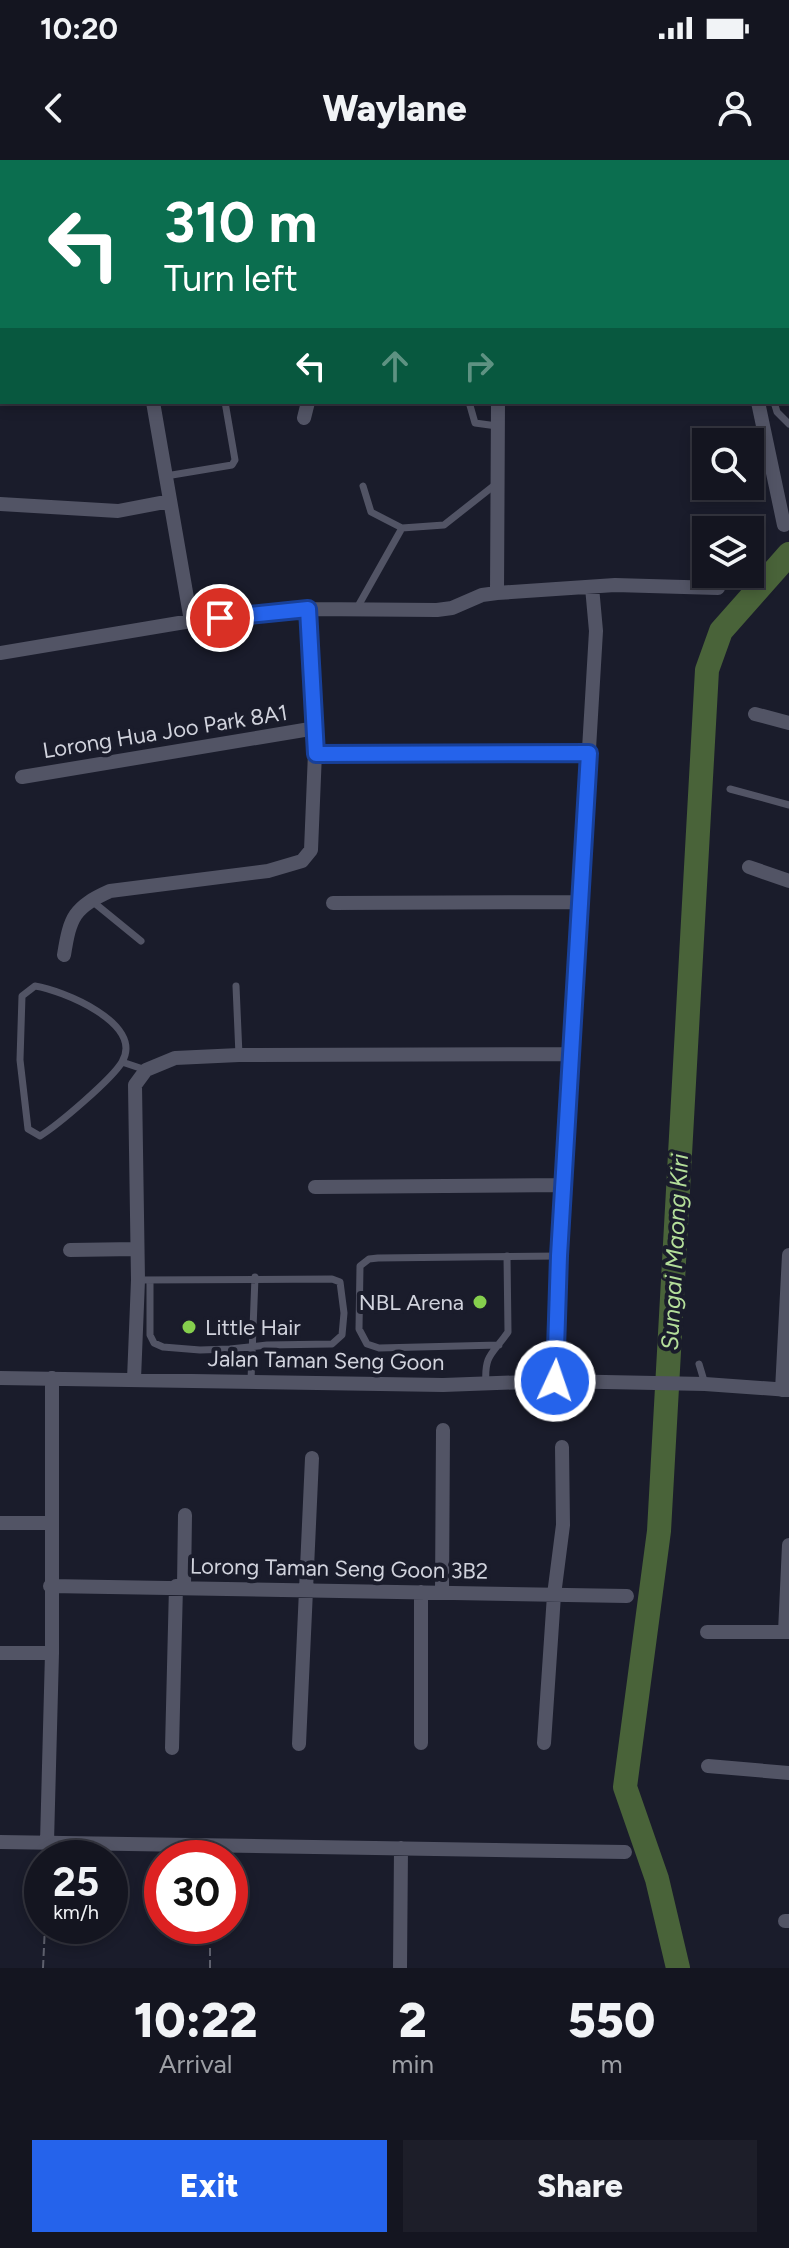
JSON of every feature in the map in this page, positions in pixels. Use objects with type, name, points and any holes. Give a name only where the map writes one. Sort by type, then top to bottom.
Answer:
[{"type":"street","points":[[153,404],[191,621]]},
{"type":"street","points":[[304,418],[308,404]]},
{"type":"street","points":[[497,593],[498,404]]},
{"type":"street","points":[[758,404],[784,525]]},
{"type":"street","points":[[0,504],[118,511],[170,501]]},
{"type":"street","points":[[555,1381],[559,1256],[596,631],[592,587]]},
{"type":"street","points":[[0,653],[191,621],[308,609],[452,608],[482,595],[497,593],[592,587],[692,588]]},
{"type":"street","points":[[64,955],[69,922],[90,900],[110,891],[268,871],[302,861],[311,850],[316,728],[308,609]]},
{"type":"street","points":[[755,714],[789,723]]},
{"type":"street","name":"Lorong Hua Joo Park 8A1","points":[[22,777],[316,728]]},
{"type":"street","points":[[316,754],[589,753]]},
{"type":"street","points":[[749,867],[789,881]]},
{"type":"street","points":[[333,903],[581,902]]},
{"type":"street","points":[[134,1379],[144,1280],[136,1249],[135,1085],[146,1070],[175,1058],[239,1055],[573,1054]]},
{"type":"street","points":[[315,1187],[564,1185]]},
{"type":"street","points":[[70,1250],[136,1249]]},
{"type":"street","points":[[785,1390],[789,1255]]},
{"type":"street","name":"Jalan Taman Seng Goon","points":[[0,1378],[443,1385],[555,1381],[705,1384],[785,1390]]},
{"type":"street","points":[[47,1840],[52,1653],[52,1378]]},
{"type":"street","points":[[442,1593],[443,1430]]},
{"type":"street","points":[[544,1743],[554,1595],[563,1525],[562,1447]]},
{"type":"street","points":[[299,1744],[312,1458]]},
{"type":"street","points":[[172,1748],[185,1515]]},
{"type":"street","points":[[0,1523],[50,1523]]},
{"type":"street","points":[[707,1632],[787,1632],[789,1545]]},
{"type":"street","name":"Lorong Taman Seng Goon 3B2","points":[[50,1586],[627,1596]]},
{"type":"street","points":[[421,1592],[421,1743]]},
{"type":"street","points":[[0,1653],[52,1653]]},
{"type":"street","points":[[708,1766],[789,1773]]},
{"type":"street","points":[[0,1842],[24,1842]]},
{"type":"street","points":[[128,1843],[625,1852]]},
{"type":"street","points":[[400,1968],[401,1848]]},
{"type":"lane","points":[[166,476],[232,465],[235,460],[225,404]]},
{"type":"lane","points":[[470,404],[475,423],[497,426]]},
{"type":"lane","points":[[775,404],[777,412],[789,424]]},
{"type":"lane","points":[[363,486],[371,512],[402,528],[444,525],[496,484]]},
{"type":"lane","points":[[356,609],[402,528]]},
{"type":"lane","points":[[730,789],[789,805]]},
{"type":"lane","points":[[90,900],[141,941]]},
{"type":"lane","points":[[35,986],[45,987],[86,1004],[110,1020],[125,1046],[122,1062],[58,1123],[40,1136],[33,1135],[28,1129],[20,1060],[22,996],[35,986]]},
{"type":"lane","points":[[236,986],[239,1055]]},
{"type":"lane","points":[[122,1062],[146,1070]]},
{"type":"lane","points":[[486,1383],[485,1363],[488,1355],[508,1332],[507,1256]]},
{"type":"lane","points":[[499,1345],[379,1348],[367,1344],[359,1329],[360,1266],[369,1259],[378,1258],[559,1256]]},
{"type":"lane","points":[[251,1380],[255,1277]]},
{"type":"lane","points":[[255,1277],[332,1279],[340,1282],[344,1313],[342,1335],[332,1344],[200,1350],[163,1347],[154,1343],[150,1335],[144,1280],[255,1277]]},
{"type":"lane","points":[[699,1364],[705,1384]]},
{"type":"path","points":[[43,1968],[44,1944]]},
{"type":"path","points":[[210,1944],[210,1968]]},
{"type":"waterway","name":"Sungai Maong Kiri","points":[[678,1968],[657,1879],[625,1787],[659,1531],[707,670],[721,631],[789,554]]},
{"type":"place","name":"NBL Arena","points":[[480,1302]]},
{"type":"place","name":"Little Hair","points":[[189,1327]]},
{"type":"route","points":[[220,618],[308,609],[316,754],[589,753],[559,1256],[555,1381]]}]
